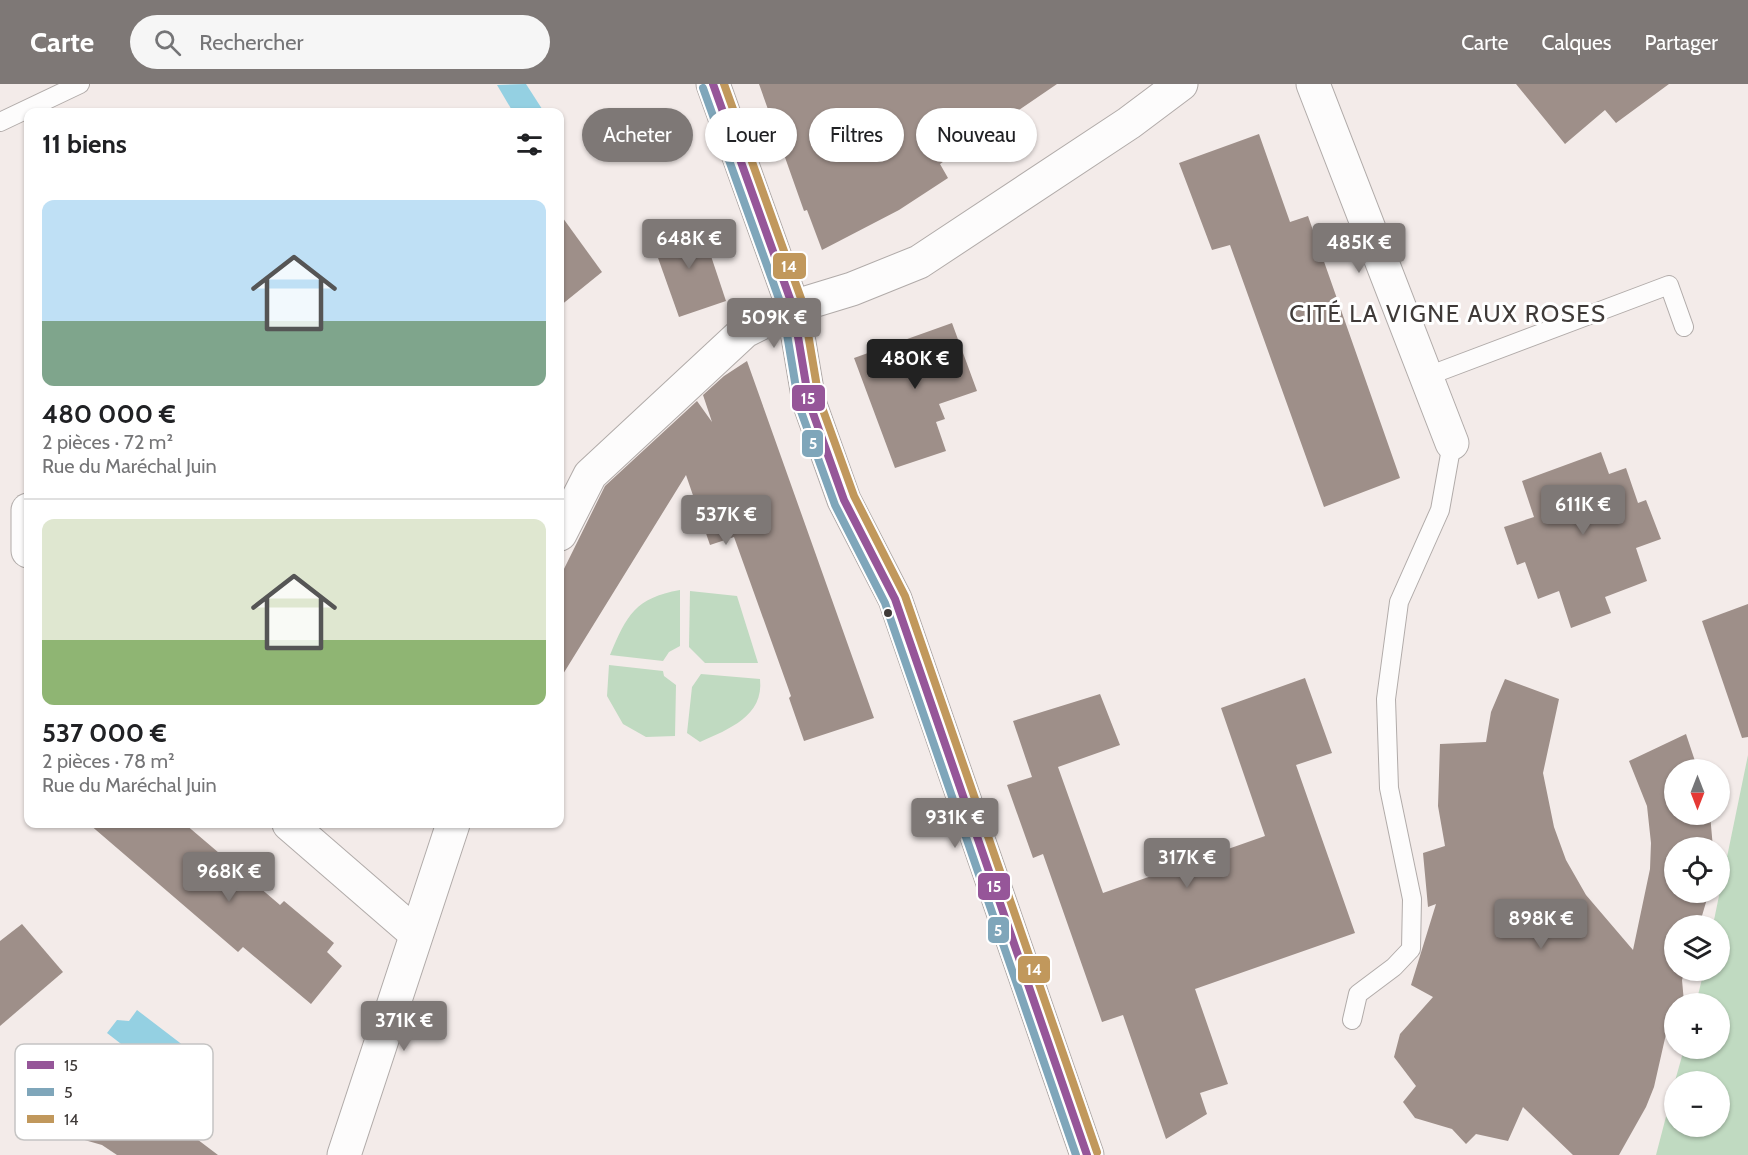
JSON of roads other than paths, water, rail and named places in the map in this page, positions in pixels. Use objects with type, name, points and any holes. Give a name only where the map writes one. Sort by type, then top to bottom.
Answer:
[{"type":"street","points":[[713,84],[794,307],[809,402],[844,500],[895,599],[1087,1155]]},
{"type":"street","points":[[564,526],[590,475],[745,331],[794,307],[852,289],[919,262],[1129,123],[1181,84]]},
{"type":"street","points":[[1313,84],[1452,443]]},
{"type":"street","points":[[294,828],[416,934]]},
{"type":"street","points":[[344,1155],[452,828]]},
{"type":"lane","points":[[29,108],[80,84]]},
{"type":"lane","points":[[0,122],[24,111]]},
{"type":"lane","points":[[1425,377],[1669,285],[1684,327]]},
{"type":"lane","points":[[1352,1020],[1358,994],[1394,967],[1410,949],[1412,898],[1389,788],[1386,699],[1399,602],[1440,510],[1452,443]]},
{"type":"water","points":[[526,84],[541,108],[511,108],[497,85]]},
{"type":"water","points":[[137,1010],[181,1044],[121,1044],[107,1033],[117,1020],[129,1021]]},
{"type":"district","name":"CITÉ LA VIGNE AUX ROSES","points":[[1448,313]]}]
